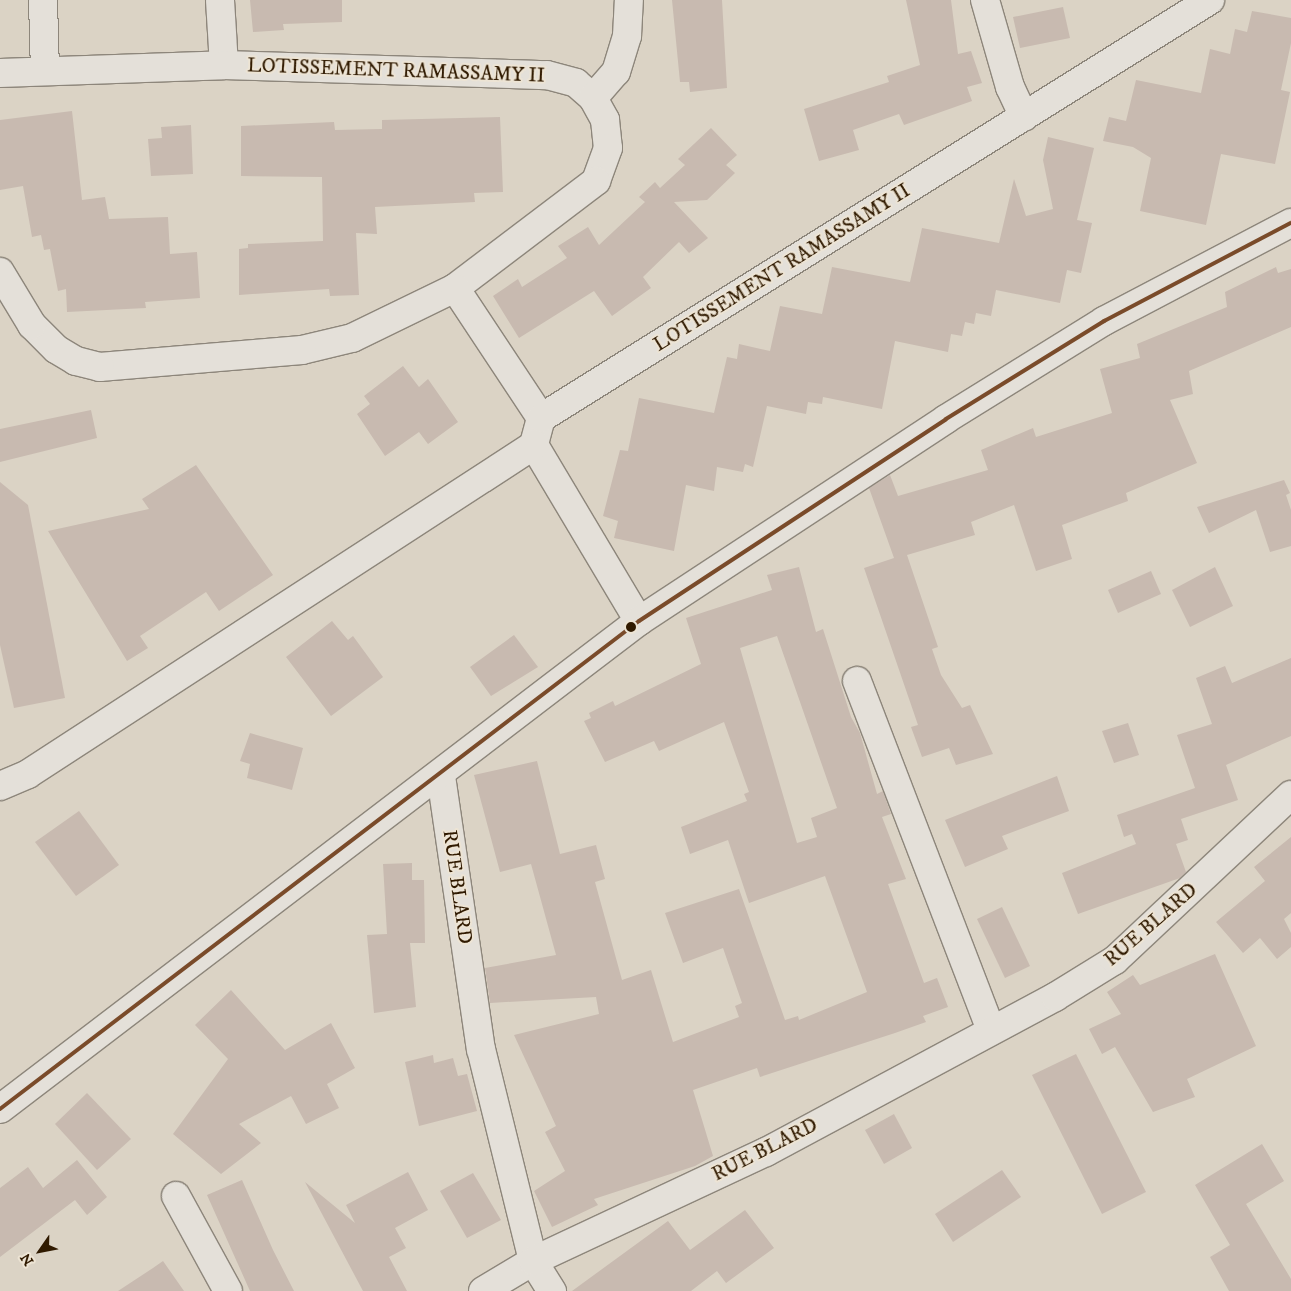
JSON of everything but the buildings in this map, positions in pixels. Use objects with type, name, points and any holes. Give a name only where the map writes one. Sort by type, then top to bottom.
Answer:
[{"type":"street","points":[[43,0],[45,71]]},
{"type":"street","name":"LOTISSEMENT RAMASSAMY II","points":[[220,0],[224,65]]},
{"type":"street","points":[[593,98],[616,72],[627,36],[629,0]]},
{"type":"street","points":[[985,0],[1010,87],[1024,117]]},
{"type":"street","name":"LOTISSEMENT RAMASSAMY II","points":[[541,418],[1210,0]]},
{"type":"street","name":"LOTISSEMENT RAMASSAMY II","points":[[0,73],[224,65],[547,75],[576,83],[593,98],[605,120],[608,148],[596,181],[455,288],[352,338],[302,350],[100,367],[76,361],[56,349],[32,325],[0,272]]},
{"type":"street","points":[[0,1109],[441,776],[639,621],[946,419],[1104,321],[1291,223]]},
{"type":"street","points":[[0,786],[28,774],[534,445],[541,418],[455,288]]},
{"type":"street","points":[[534,445],[639,621]]},
{"type":"street","points":[[857,681],[991,1030]]},
{"type":"street","name":"RUE BLARD","points":[[441,776],[481,1049],[534,1261],[552,1291]]},
{"type":"street","name":"RUE BLARD","points":[[483,1291],[534,1261],[766,1152],[1055,997],[1115,960],[1291,795]]},
{"type":"street","points":[[176,1196],[228,1291]]},
{"type":"transit line","points":[[0,1109],[639,621],[946,419],[1104,321],[1291,223]]}]
